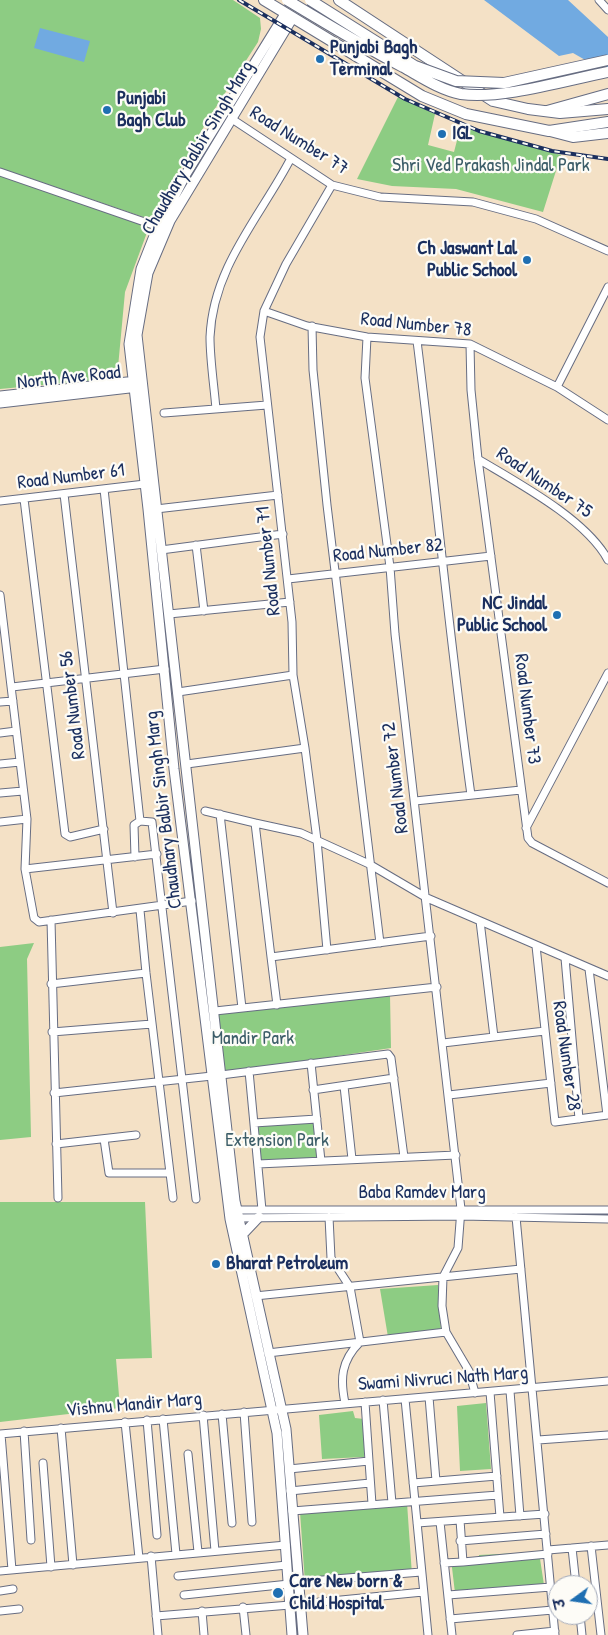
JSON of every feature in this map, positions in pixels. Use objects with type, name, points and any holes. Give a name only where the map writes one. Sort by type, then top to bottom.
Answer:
[{"type":"main road","points":[[264,0],[289,17],[422,96],[466,114],[573,137],[608,133]]},
{"type":"main road","points":[[287,0],[365,47],[445,90],[463,94],[493,94],[608,72]]},
{"type":"main road","points":[[310,0],[415,66],[456,81],[504,83],[608,60]]},
{"type":"main road","points":[[318,33],[338,0],[485,97],[506,105],[546,111],[603,110]]},
{"type":"main road","points":[[546,111],[603,95]]},
{"type":"main road","points":[[549,131],[604,123]]},
{"type":"street","name":"Chaudhary Balbir Singh Marg","points":[[137,384],[137,335],[140,308],[154,255],[170,221],[232,119],[289,17]]},
{"type":"street","name":"Chaudhary Balbir Singh Marg","points":[[289,17],[186,174],[158,227],[141,269],[132,313],[129,344],[137,384],[145,484],[174,769],[233,1214],[276,1408],[286,1429],[292,1511],[293,1583],[295,1605],[303,1635]]},
{"type":"street","name":"Road Number 77","points":[[232,119],[332,185],[380,197],[473,202],[536,219],[608,251]]},
{"type":"street","points":[[216,409],[210,338],[216,304],[226,270],[261,206],[291,158]]},
{"type":"street","points":[[0,172],[158,227]]},
{"type":"street","name":"Road Number 71","points":[[327,950],[306,748],[293,675],[288,579],[260,337],[264,311],[286,264],[332,185]]},
{"type":"street","points":[[557,387],[608,287]]},
{"type":"street","name":"Road Number 78","points":[[264,311],[312,326],[367,337],[470,344],[557,387],[608,420]]},
{"type":"street","points":[[312,326],[313,370],[369,864],[380,943]]},
{"type":"street","name":"Road Number 72","points":[[367,337],[365,378],[390,568],[461,1212],[458,1248],[443,1277]]},
{"type":"street","points":[[417,341],[444,561],[456,690],[471,795]]},
{"type":"street","name":"Road Number 73","points":[[470,344],[471,390],[478,459],[528,838],[532,843],[608,883]]},
{"type":"street","points":[[0,396],[137,384]]},
{"type":"street","name":"North Ave Road","points":[[0,402],[137,384]]},
{"type":"street","points":[[164,414],[267,405]]},
{"type":"street","name":"Chaudhary Balbir Singh Marg","points":[[141,423],[156,510],[187,764],[215,1011],[216,1076]]},
{"type":"street","name":"Road Number 75","points":[[478,459],[518,483],[573,522],[595,541],[608,560]]},
{"type":"street","name":"Road Number 61","points":[[0,502],[145,484]]},
{"type":"street","points":[[104,489],[126,675],[140,821]]},
{"type":"street","name":"Road Number 56","points":[[64,494],[113,913]]},
{"type":"street","points":[[156,510],[278,495]]},
{"type":"street","points":[[24,499],[65,834],[70,837],[104,829]]},
{"type":"street","points":[[161,550],[283,534]]},
{"type":"street","points":[[196,546],[204,611]]},
{"type":"street","name":"Road Number 82","points":[[288,579],[491,556]]},
{"type":"street","points":[[0,595],[3,642],[12,687],[27,819],[24,868],[34,918],[39,922],[140,910],[192,901]]},
{"type":"street","points":[[169,614],[290,602]]},
{"type":"street","points":[[12,687],[86,680],[165,669]]},
{"type":"street","points":[[526,828],[608,673]]},
{"type":"street","points":[[178,692],[293,675]]},
{"type":"street","points":[[0,702],[13,700]]},
{"type":"street","points":[[0,733],[16,731]]},
{"type":"street","points":[[187,764],[306,748]]},
{"type":"street","points":[[0,764],[20,762]]},
{"type":"street","points":[[415,801],[521,790]]},
{"type":"street","points":[[0,793],[23,791]]},
{"type":"street","points":[[205,811],[300,833],[369,864],[427,898],[608,976]]},
{"type":"street","points":[[220,814],[242,1008]]},
{"type":"street","points":[[0,822],[27,819]]},
{"type":"street","points":[[135,857],[134,827],[140,821],[152,822],[196,1199]]},
{"type":"street","points":[[255,823],[276,1005]]},
{"type":"street","points":[[24,868],[157,854]]},
{"type":"street","points":[[140,910],[173,1198]]},
{"type":"street","points":[[50,920],[58,1198]]},
{"type":"street","points":[[480,921],[494,1037]]},
{"type":"street","points":[[271,957],[431,936]]},
{"type":"street","name":"Road Number 28","points":[[536,946],[555,1122],[608,1115]]},
{"type":"street","points":[[565,958],[579,1118]]},
{"type":"street","points":[[589,969],[608,1115]]},
{"type":"street","points":[[51,984],[146,974]]},
{"type":"street","points":[[215,1011],[437,987]]},
{"type":"street","points":[[52,1032],[152,1024]]},
{"type":"street","points":[[443,1043],[545,1031]]},
{"type":"street","points":[[54,1093],[216,1076],[385,1053],[391,1058],[404,1157]]},
{"type":"street","points":[[310,1063],[321,1161]]},
{"type":"street","points":[[242,1235],[261,1214],[249,1071]]},
{"type":"street","points":[[314,1090],[394,1078]]},
{"type":"street","points":[[449,1095],[551,1083]]},
{"type":"street","points":[[344,1086],[352,1160]]},
{"type":"street","points":[[254,1123],[317,1119]]},
{"type":"street","points":[[56,1144],[136,1135]]},
{"type":"street","points":[[104,1139],[109,1174],[170,1173]]},
{"type":"street","points":[[258,1164],[456,1155]]},
{"type":"street","name":"Baba Ramdev Marg","points":[[233,1214],[608,1210]]},
{"type":"street","name":"Baba Ramdev Marg","points":[[261,1214],[329,1217],[461,1212],[516,1217],[608,1219]]},
{"type":"street","name":"Chaudhary Balbir Singh Marg","points":[[233,1214],[242,1235],[268,1353],[276,1408],[276,1433],[287,1565],[293,1583]]},
{"type":"street","points":[[329,1217],[331,1258],[350,1287],[360,1342]]},
{"type":"street","points":[[516,1217],[534,1389],[550,1575]]},
{"type":"street","points":[[255,1296],[521,1269]]},
{"type":"street","points":[[443,1277],[442,1306],[446,1332],[469,1371],[475,1393]]},
{"type":"street","points":[[268,1353],[446,1332]]},
{"type":"street","points":[[345,1403],[341,1385],[341,1372],[350,1352],[360,1342]]},
{"type":"street","name":"Swami Nivruci Nath Marg","points":[[276,1408],[510,1391],[608,1381]]},
{"type":"street","points":[[510,1391],[520,1516]]},
{"type":"street","points":[[490,1392],[500,1517]]},
{"type":"street","points":[[429,1397],[436,1481]]},
{"type":"street","points":[[405,1399],[428,1635]]},
{"type":"street","points":[[383,1400],[392,1503]]},
{"type":"street","points":[[365,1402],[372,1504]]},
{"type":"street","name":"Vishnu Mandir Marg","points":[[1,1434],[276,1408]]},
{"type":"street","points":[[244,1412],[252,1522]]},
{"type":"street","points":[[222,1414],[232,1523]]},
{"type":"street","points":[[203,1415],[215,1551]]},
{"type":"street","points":[[164,1419],[176,1554]]},
{"type":"street","points":[[147,1420],[156,1535]]},
{"type":"street","points":[[125,1422],[138,1558]]},
{"type":"street","points":[[61,1428],[73,1564]]},
{"type":"street","points":[[24,1431],[31,1540]]},
{"type":"street","points":[[1,1434],[3,1485],[9,1526],[12,1570]]},
{"type":"street","points":[[538,1440],[608,1435]]},
{"type":"street","points":[[188,1454],[198,1552]]},
{"type":"street","points":[[289,1469],[369,1461]]},
{"type":"street","points":[[43,1463],[51,1567]]},
{"type":"street","points":[[413,1483],[497,1476]]},
{"type":"street","points":[[290,1491],[370,1483]]},
{"type":"street","points":[[292,1511],[498,1494]]},
{"type":"street","points":[[417,1523],[545,1514]]},
{"type":"street","points":[[460,1520],[463,1562]]},
{"type":"street","points":[[440,1522],[452,1635]]},
{"type":"street","points":[[0,1527],[9,1526]]},
{"type":"street","points":[[460,1541],[546,1534]]},
{"type":"street","points":[[0,1571],[286,1545]]},
{"type":"street","points":[[444,1564],[608,1545]]},
{"type":"street","points":[[591,1546],[601,1635]]},
{"type":"street","points":[[572,1548],[575,1575]]},
{"type":"street","points":[[151,1556],[158,1635]]},
{"type":"street","points":[[178,1576],[287,1565]]},
{"type":"street","points":[[184,1595],[421,1572]]},
{"type":"street","points":[[448,1595],[548,1587]]},
{"type":"street","points":[[0,1590],[13,1590]]},
{"type":"street","points":[[156,1616],[423,1592]]},
{"type":"street","name":"Chaudhary Balbir Singh Marg","points":[[292,1635],[295,1605]]},
{"type":"street","points":[[243,1607],[246,1635]]},
{"type":"street","points":[[0,1611],[18,1609]]},
{"type":"street","points":[[450,1619],[548,1610]]},
{"type":"street","points":[[202,1611],[204,1635]]},
{"type":"street","points":[[517,1635],[555,1633]]},
{"type":"green space","name":"Punjabi Bagh Club","points":[[0,0],[233,0],[260,18],[261,29],[258,42],[207,121],[152,220],[0,168]]},
{"type":"green space","name":"Shri Ved Prakash Jindal Park","points":[[398,97],[435,114],[428,145],[454,152],[461,125],[561,155],[543,212],[456,189],[392,186],[357,179]]},
{"type":"green space","points":[[0,176],[149,227],[125,292],[117,378],[0,389]]},
{"type":"green space","points":[[34,943],[27,959],[31,1137],[0,1140],[0,947]]},
{"type":"green space","name":"Mandir Park","points":[[390,995],[391,1048],[223,1073],[217,1013]]},
{"type":"green space","name":"Extension Park","points":[[317,1119],[318,1158],[260,1161],[254,1123]]},
{"type":"green space","points":[[0,1202],[145,1202],[152,1358],[116,1359],[120,1408],[0,1422]]},
{"type":"green space","points":[[438,1285],[441,1330],[388,1337],[380,1289]]},
{"type":"green space","points":[[486,1403],[491,1469],[460,1471],[457,1406]]},
{"type":"green space","points":[[353,1411],[355,1418],[364,1419],[364,1457],[322,1459],[319,1415]]},
{"type":"green space","points":[[407,1503],[412,1575],[305,1583],[300,1512]]},
{"type":"green space","points":[[539,1552],[544,1585],[455,1593],[451,1559],[463,1558],[464,1565],[478,1564],[479,1555]]},
{"type":"water","points":[[484,0],[568,0],[608,37],[608,73],[573,53],[559,56]]},
{"type":"water","points":[[40,28],[90,41],[84,62],[34,48]]},
{"type":"railway","points":[[239,0],[405,99],[479,131],[552,151],[608,159]]},
{"type":"place","name":"Punjabi Bagh Terminal","points":[[320,59]]},
{"type":"place","name":"Punjabi Bagh Club","points":[[107,110]]},
{"type":"place","name":"IGL","points":[[442,134]]},
{"type":"place","name":"Ch Jaswant Lal Public School","points":[[527,260]]},
{"type":"place","name":"NC Jindal Public School","points":[[557,615]]},
{"type":"place","name":"Bharat Petroleum","points":[[216,1264]]},
{"type":"place","name":"Care New born & Child Hospital","points":[[278,1593]]}]
